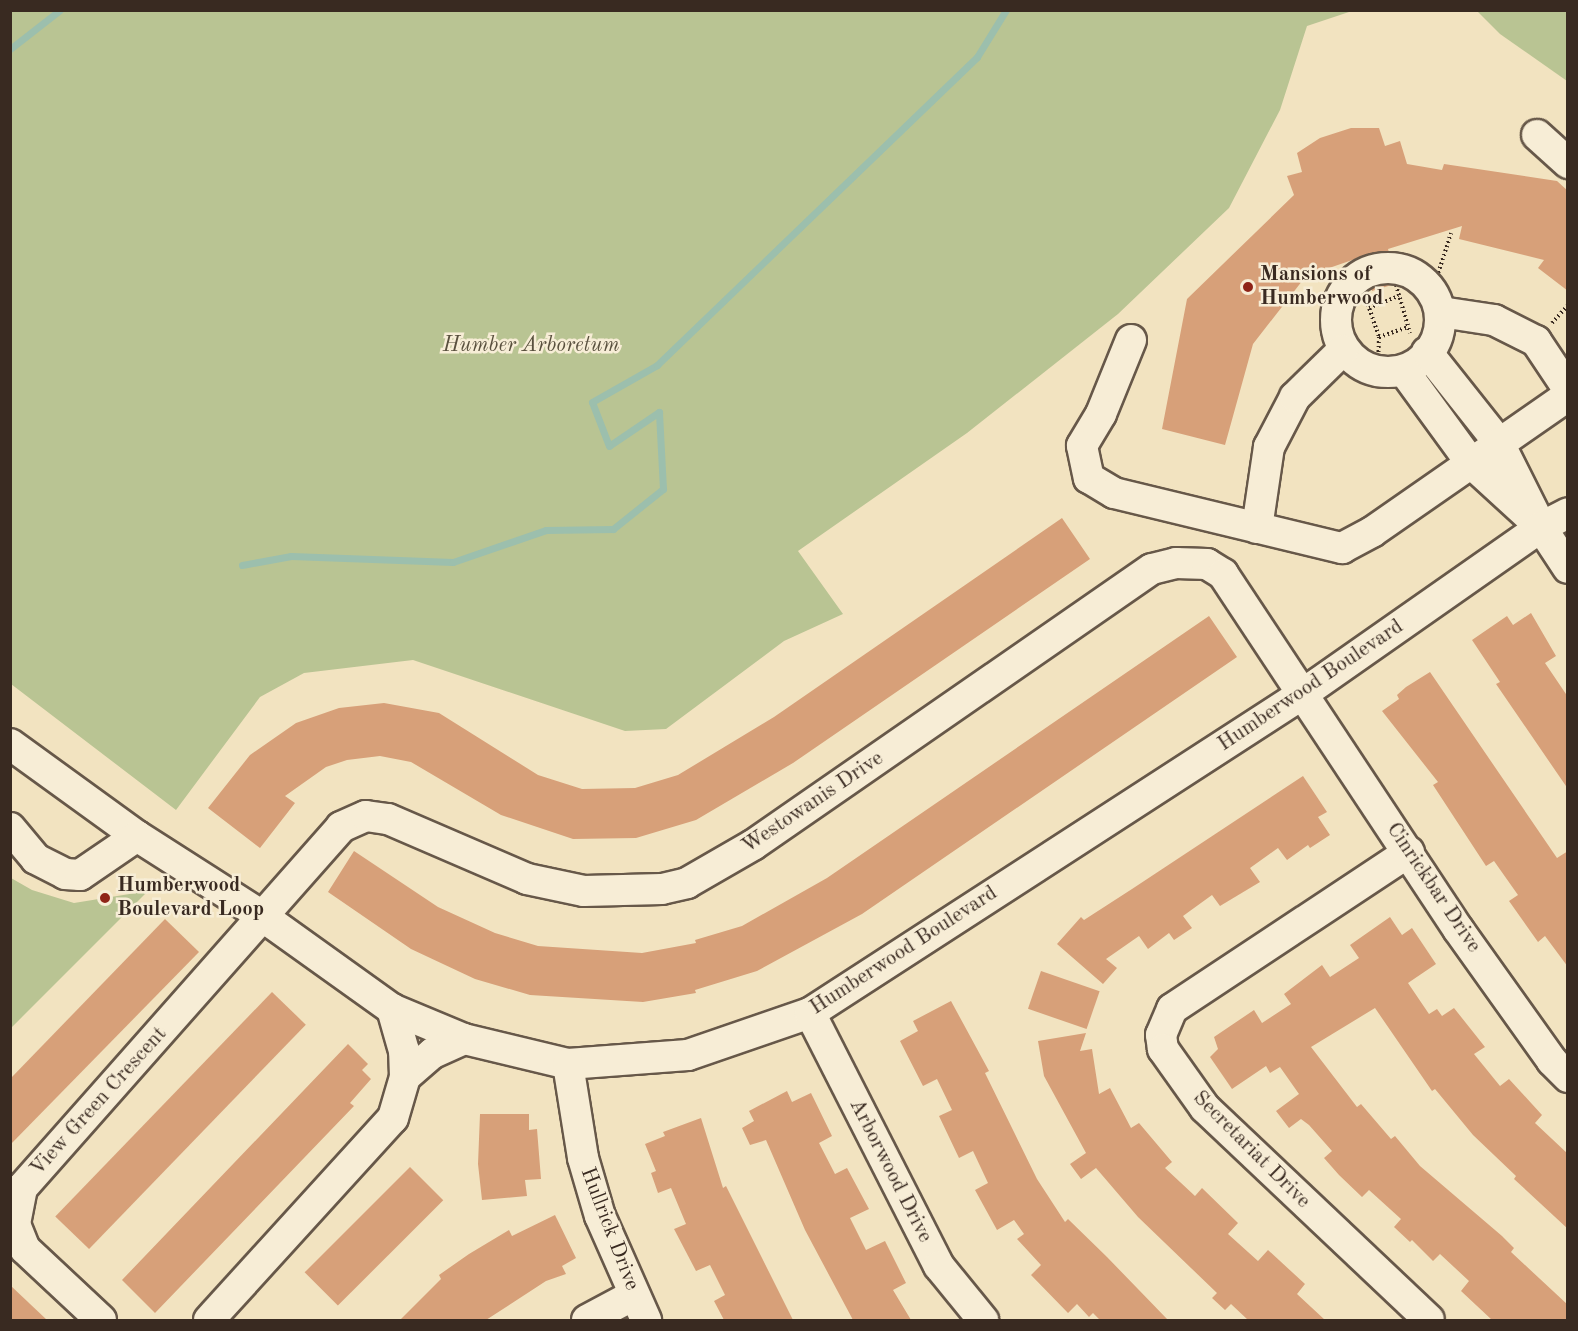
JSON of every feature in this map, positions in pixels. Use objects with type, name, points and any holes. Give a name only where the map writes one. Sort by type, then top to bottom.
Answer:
[{"type":"street","points":[[1537,135],[1568,163]]},
{"type":"street","points":[[1382,266],[1398,283],[1416,274],[1426,284],[1436,295],[1441,312],[1436,345],[1391,370],[1362,367],[1343,350],[1334,313],[1344,288],[1382,266]]},
{"type":"street","points":[[1441,312],[1494,320],[1536,341],[1568,389]]},
{"type":"street","points":[[1131,340],[1101,414],[1082,446],[1089,478],[1114,493],[1342,548],[1372,532],[1568,396]]},
{"type":"street","points":[[1257,528],[1269,447],[1295,397],[1343,350]]},
{"type":"street","points":[[1427,352],[1499,443],[1541,527],[1568,568]]},
{"type":"street","points":[[1391,370],[1471,463],[1541,527]]},
{"type":"street","name":"Humberwood Boulevard","points":[[13,752],[137,836],[262,916],[392,1009],[464,1040],[568,1064],[688,1055],[810,1013],[1304,693],[1541,527],[1568,513]]},
{"type":"street","name":"Westowanis Drive","points":[[262,916],[327,838],[349,822],[366,816],[388,819],[527,879],[561,886],[621,892],[687,883],[753,845],[1152,569],[1176,563],[1207,564],[1223,574],[1304,693]]},
{"type":"street","name":"Cinrickbar Drive","points":[[1304,693],[1503,994],[1568,1077]]},
{"type":"street","points":[[10,828],[36,859],[65,874],[80,875],[137,836]]},
{"type":"street","name":"Secretariat Drive","points":[[1409,852],[1172,1009],[1161,1035],[1163,1049],[1205,1108],[1429,1320]]},
{"type":"street","name":"View Green Crescent","points":[[101,1320],[25,1249],[15,1224],[19,1197],[29,1179],[262,916]]},
{"type":"street","points":[[209,1320],[381,1135],[393,1118],[405,1077],[403,1046],[392,1009]]},
{"type":"street","name":"Arborwood Drive","points":[[810,1013],[939,1266],[983,1320]]},
{"type":"street","points":[[405,1077],[433,1053],[464,1040]]},
{"type":"street","name":"Hullrick Drive","points":[[568,1064],[583,1158],[600,1216],[640,1308]]},
{"type":"street","points":[[587,1320],[640,1308]]},
{"type":"path","points":[[1426,284],[1437,277],[1451,233]]},
{"type":"path","points":[[1356,282],[1369,308],[1391,370]]},
{"type":"path","points":[[1369,308],[1398,283],[1411,337],[1427,352]]},
{"type":"path","points":[[1378,337],[1408,327]]},
{"type":"green space","name":"Humber Arboretum","points":[[10,11],[1352,11],[1307,26],[1280,110],[1229,208],[1118,314],[967,433],[798,551],[843,614],[784,641],[666,729],[625,731],[413,660],[304,673],[260,697],[176,810],[11,684]]},
{"type":"green space","points":[[1477,11],[1567,11],[1567,81],[1500,34]]},
{"type":"green space","points":[[11,878],[32,890],[74,903],[148,891],[11,1028]]},
{"type":"building","name":"Mansions of Humberwood","points":[[1351,128],[1379,128],[1385,146],[1400,141],[1407,164],[1442,170],[1444,164],[1557,181],[1568,191],[1568,291],[1538,268],[1544,260],[1459,239],[1462,226],[1388,249],[1398,283],[1372,291],[1361,257],[1306,276],[1253,344],[1225,445],[1162,429],[1187,299],[1294,195],[1287,176],[1302,172],[1297,153],[1320,138]]},
{"type":"building","points":[[1062,518],[1090,559],[793,763],[696,820],[636,838],[573,839],[501,815],[411,762],[380,756],[347,760],[326,767],[285,796],[295,803],[260,848],[208,808],[250,755],[296,723],[339,708],[384,703],[439,713],[538,775],[582,789],[635,788],[678,775],[774,717]]},
{"type":"building","points":[[1531,613],[1556,656],[1545,663],[1568,697],[1568,789],[1496,684],[1500,682],[1472,640],[1507,616],[1513,625]]},
{"type":"building","points":[[1209,616],[1237,657],[862,914],[757,971],[695,990],[696,993],[643,1002],[530,995],[475,979],[411,949],[328,892],[354,851],[438,907],[495,933],[538,946],[642,953],[696,943],[695,940],[742,926],[827,878]]},
{"type":"building","points":[[1430,672],[1557,858],[1568,851],[1568,967],[1545,936],[1538,942],[1509,901],[1518,895],[1494,861],[1486,866],[1433,785],[1438,782],[1382,711],[1399,699],[1397,695],[1406,687]]},
{"type":"building","points":[[1303,776],[1327,812],[1318,817],[1330,835],[1310,848],[1308,845],[1287,860],[1278,848],[1250,868],[1260,882],[1220,906],[1212,895],[1183,916],[1192,928],[1174,940],[1169,933],[1148,949],[1139,936],[1106,959],[1117,968],[1103,984],[1057,944],[1081,917],[1084,920]]},
{"type":"building","points":[[1390,917],[1402,935],[1412,928],[1436,964],[1408,983],[1429,1014],[1437,1009],[1442,1016],[1454,1008],[1485,1047],[1474,1054],[1500,1086],[1509,1079],[1542,1115],[1535,1123],[1568,1154],[1568,1229],[1514,1179],[1516,1176],[1473,1135],[1435,1089],[1432,1091],[1375,1008],[1311,1047],[1357,1107],[1361,1104],[1391,1139],[1395,1136],[1420,1166],[1502,1236],[1514,1248],[1511,1252],[1568,1305],[1568,1320],[1492,1320],[1461,1291],[1469,1281],[1440,1254],[1433,1261],[1412,1240],[1410,1242],[1394,1227],[1401,1219],[1369,1190],[1362,1197],[1339,1175],[1324,1158],[1332,1151],[1309,1125],[1301,1119],[1289,1128],[1276,1111],[1299,1094],[1280,1067],[1270,1073],[1266,1066],[1232,1089],[1210,1057],[1218,1049],[1214,1037],[1254,1010],[1262,1023],[1291,1004],[1284,994],[1322,965],[1330,977],[1359,958],[1350,945]]},
{"type":"building","points":[[165,919],[199,952],[10,1145],[10,1079]]},
{"type":"building","points":[[1041,971],[1100,991],[1087,1029],[1028,1009]]},
{"type":"building","points":[[272,992],[306,1025],[89,1249],[55,1216]]},
{"type":"building","points":[[951,1001],[989,1071],[985,1073],[1037,1179],[1065,1222],[1068,1219],[1168,1320],[1100,1320],[1093,1313],[1089,1317],[1077,1304],[1068,1313],[1031,1275],[1041,1265],[1017,1239],[1024,1234],[1014,1220],[997,1230],[975,1190],[988,1183],[973,1151],[959,1158],[939,1116],[952,1110],[937,1079],[923,1086],[900,1041],[918,1031],[913,1021]]},
{"type":"building","points":[[1086,1033],[1080,1051],[1092,1049],[1099,1094],[1110,1088],[1131,1128],[1139,1123],[1172,1162],[1165,1168],[1195,1196],[1202,1188],[1238,1223],[1228,1234],[1258,1261],[1268,1250],[1305,1284],[1297,1294],[1325,1320],[1248,1320],[1231,1304],[1225,1310],[1212,1298],[1217,1293],[1138,1217],[1096,1168],[1081,1179],[1070,1164],[1086,1153],[1044,1076],[1038,1041]]},
{"type":"building","points":[[348,1044],[368,1064],[362,1070],[371,1079],[350,1103],[354,1106],[155,1313],[122,1280]]},
{"type":"building","points":[[787,1091],[792,1102],[811,1093],[832,1136],[819,1143],[835,1174],[847,1168],[869,1209],[850,1218],[866,1250],[885,1241],[906,1283],[893,1290],[911,1320],[853,1320],[805,1230],[766,1140],[750,1145],[742,1128],[754,1121],[749,1111]]},
{"type":"building","points":[[480,1114],[529,1114],[529,1130],[537,1129],[541,1179],[525,1180],[527,1196],[482,1200],[478,1164]]},
{"type":"building","points":[[701,1118],[723,1188],[726,1186],[793,1320],[724,1320],[714,1301],[725,1295],[710,1265],[696,1271],[674,1229],[686,1224],[671,1188],[658,1193],[651,1173],[656,1171],[645,1144],[665,1136],[663,1132]]},
{"type":"building","points":[[410,1167],[443,1200],[338,1306],[305,1272]]},
{"type":"building","points":[[555,1215],[576,1258],[562,1266],[566,1274],[546,1281],[486,1320],[400,1320],[441,1279],[439,1275],[469,1254],[509,1230],[512,1236]]},
{"type":"building","points":[[10,1285],[47,1320],[10,1320]]},
{"type":"waterway","points":[[10,49],[60,10]]},
{"type":"waterway","points":[[242,565],[291,556],[453,562],[546,530],[613,529],[663,489],[659,412],[609,446],[592,402],[657,365],[977,57],[1006,10]]},
{"type":"place","name":"Mansions of Humberwood","points":[[1248,287]]},
{"type":"place","name":"Humberwood Boulevard Loop","points":[[105,898]]}]
